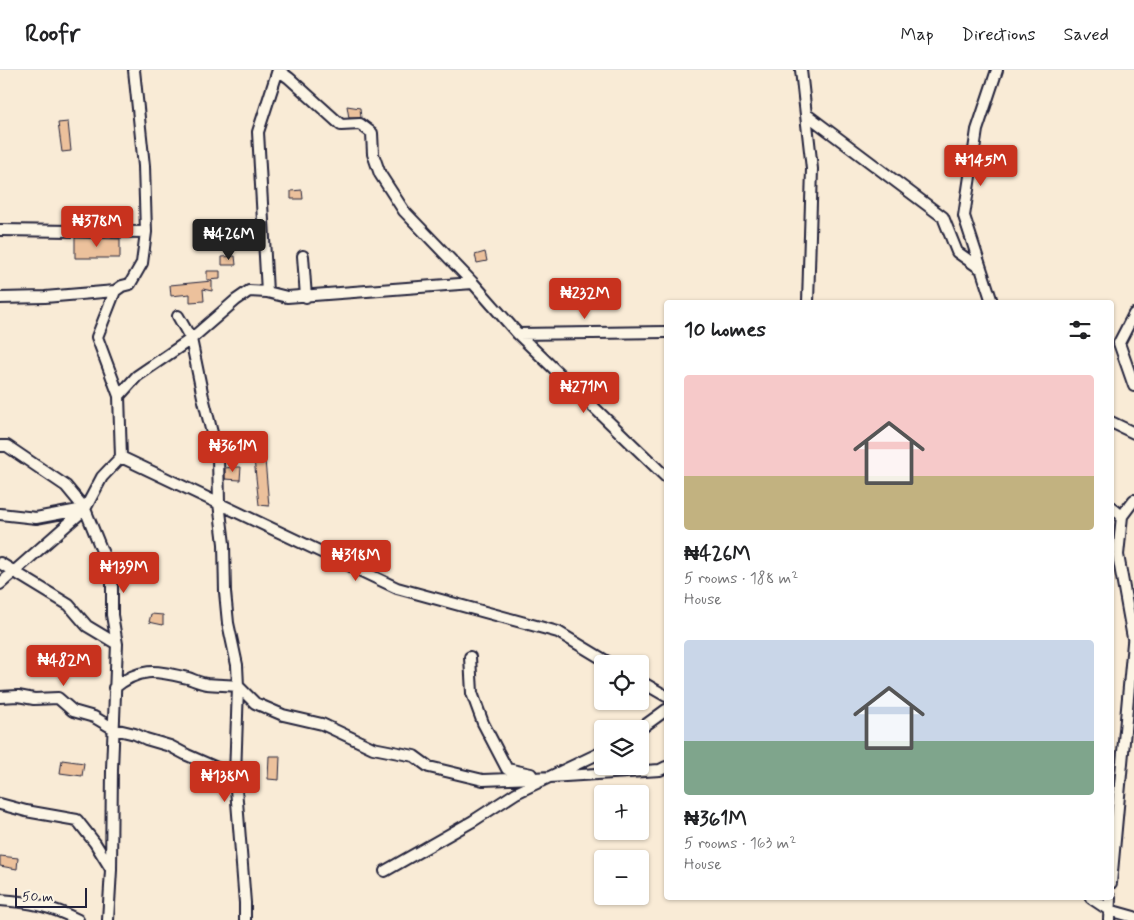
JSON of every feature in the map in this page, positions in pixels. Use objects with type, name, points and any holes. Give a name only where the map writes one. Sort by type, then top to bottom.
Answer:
[{"type":"street","points":[[0,298],[45,297],[114,290],[130,284],[142,263],[146,232],[144,166],[134,70]]},
{"type":"street","points":[[267,292],[258,132],[278,70],[341,125],[360,124],[372,133],[373,154],[380,174],[404,211],[473,283],[518,334],[664,475]]},
{"type":"street","points":[[801,70],[812,169],[808,300]]},
{"type":"street","points":[[991,300],[964,216],[977,130],[998,70]]},
{"type":"street","points":[[806,114],[943,217],[957,252],[981,269]]},
{"type":"street","points":[[0,230],[146,232]]},
{"type":"street","points":[[303,256],[306,297]]},
{"type":"street","points":[[119,396],[137,376],[191,339],[249,291],[267,292],[287,297],[306,297],[473,283]]},
{"type":"street","points":[[0,584],[85,509],[102,477],[120,457],[119,396],[97,337],[114,290]]},
{"type":"street","points":[[1134,314],[1120,343],[1134,386]]},
{"type":"street","points":[[178,316],[191,339],[218,456],[225,592],[228,622],[237,665],[235,776],[245,920]]},
{"type":"street","points":[[518,334],[664,332]]},
{"type":"street","points":[[1114,423],[1134,433]]},
{"type":"street","points":[[0,446],[6,446],[66,486],[85,509],[112,576],[112,615],[117,644],[112,770],[112,870],[108,920]]},
{"type":"street","points":[[120,457],[397,588],[558,632],[596,655]]},
{"type":"street","points":[[1133,639],[1118,555],[1122,516],[1134,500]]},
{"type":"street","points":[[0,514],[36,518],[85,509]]},
{"type":"street","points":[[1114,509],[1122,516]]},
{"type":"street","points":[[0,563],[68,605],[87,626],[117,644]]},
{"type":"street","points":[[1114,850],[1134,632]]},
{"type":"street","points":[[470,657],[472,693],[483,723],[507,769],[550,777]]},
{"type":"street","points":[[114,688],[126,678],[141,672],[156,672],[206,684],[238,686],[255,703],[283,715],[322,724],[373,748],[414,756],[429,767],[483,780],[664,769]]},
{"type":"street","points":[[649,686],[664,695]]},
{"type":"street","points":[[0,697],[58,698],[74,711],[94,717],[114,729],[170,746],[235,776]]},
{"type":"street","points":[[649,722],[664,711]]},
{"type":"street","points":[[385,871],[473,821],[516,793],[594,756]]},
{"type":"street","points":[[0,804],[26,811],[77,820],[95,843],[112,870]]},
{"type":"street","points":[[0,900],[35,903],[58,910],[78,920]]},
{"type":"street","points":[[1093,900],[1109,915],[1134,917]]},
{"type":"street","points":[[1109,915],[1110,900]]},
{"type":"building","points":[[347,106],[360,108],[361,118],[349,118]]},
{"type":"building","points":[[68,122],[71,151],[62,152],[58,123]]},
{"type":"building","points":[[302,190],[303,199],[291,199],[291,191]]},
{"type":"building","points":[[75,238],[120,239],[120,258],[75,258]]},
{"type":"building","points":[[485,252],[487,261],[477,263],[475,255]]},
{"type":"building","points":[[235,256],[236,265],[222,265],[222,257]]},
{"type":"building","points":[[207,271],[220,271],[220,279],[207,280]]},
{"type":"building","points":[[212,281],[212,291],[203,289],[204,301],[190,302],[190,294],[171,296],[170,285]]},
{"type":"building","points":[[254,459],[265,460],[269,506],[259,505]]},
{"type":"building","points":[[241,467],[240,480],[225,479],[225,468]]},
{"type":"building","points":[[151,614],[163,615],[163,625],[149,622]]},
{"type":"building","points":[[269,756],[280,756],[279,780],[268,779]]},
{"type":"building","points":[[62,760],[84,763],[82,776],[60,773]]},
{"type":"building","points":[[0,856],[18,858],[17,869],[0,866]]}]
